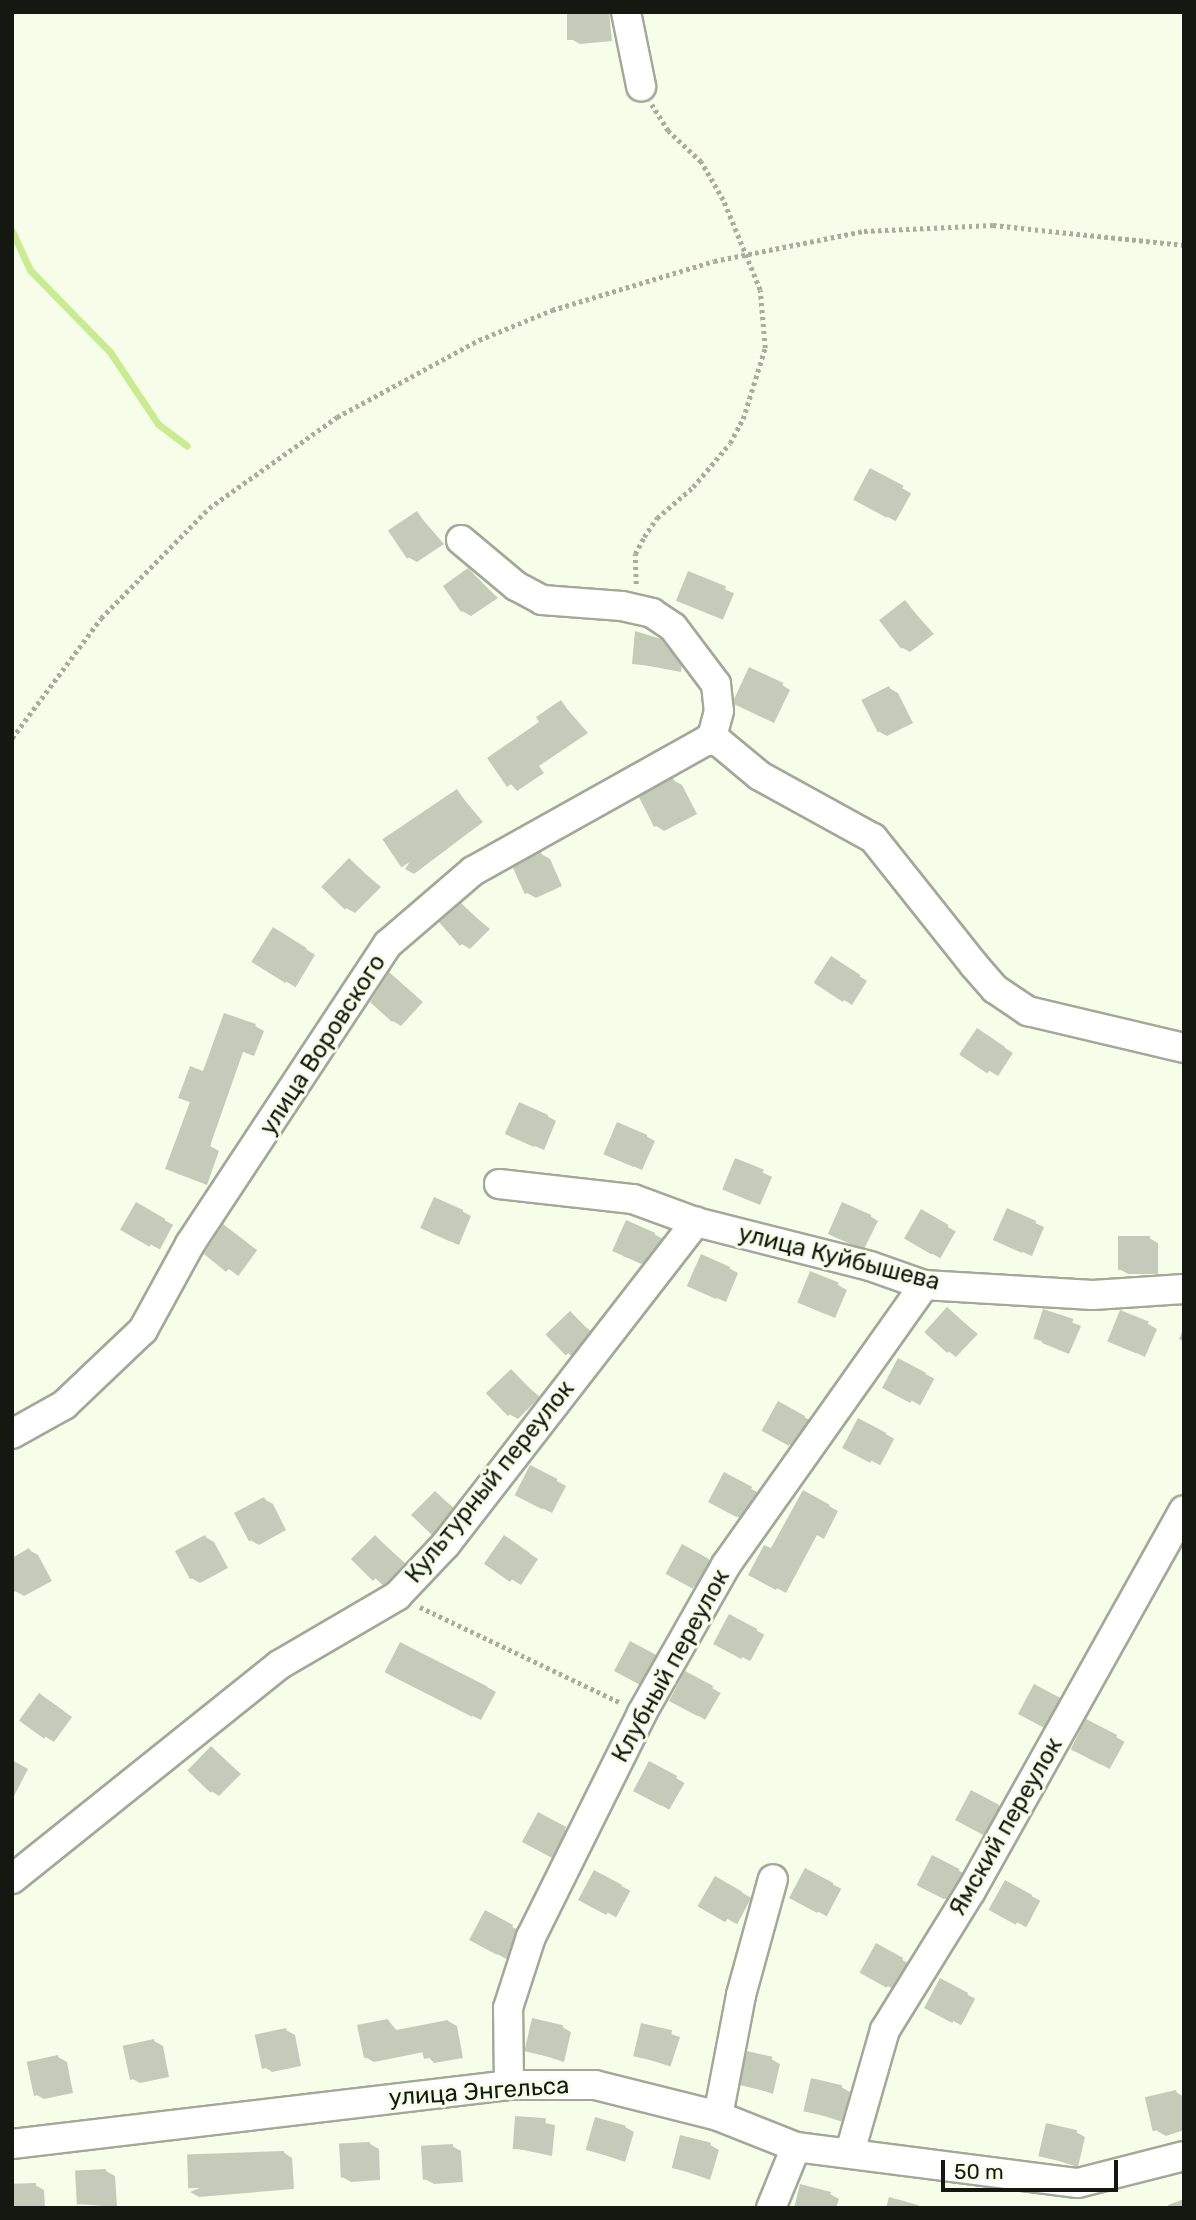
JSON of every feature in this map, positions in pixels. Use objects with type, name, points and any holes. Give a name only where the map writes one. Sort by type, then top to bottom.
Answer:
[{"type":"street","points":[[626,12],[641,86]]},
{"type":"street","points":[[461,540],[516,586],[542,600],[638,610],[673,627],[716,684],[719,711],[711,741],[760,776],[873,838],[981,973],[1027,1011],[1184,1048]]},
{"type":"street","name":"улица Воровского","points":[[12,1434],[64,1405],[143,1330],[190,1244],[388,944],[472,871],[711,741]]},
{"type":"street","name":"улица Куйбышева","points":[[499,1184],[633,1199],[696,1222],[870,1266],[924,1285],[1093,1295],[1184,1289]]},
{"type":"street","name":"Культурный переулок","points":[[12,1879],[279,1665],[397,1596],[446,1544],[696,1222]]},
{"type":"street","name":"Клубный переулок","points":[[509,2085],[508,2008],[531,1937],[642,1713],[726,1565],[924,1285]]},
{"type":"street","name":"Ямский переулок","points":[[849,2152],[885,2030],[971,1891],[1184,1510]]},
{"type":"street","points":[[718,2116],[741,1995],[773,1879]]},
{"type":"street","name":"улица Энгельса","points":[[12,2144],[509,2085],[595,2085],[718,2116],[796,2147],[849,2152],[1078,2195],[1184,2156]]},
{"type":"street","points":[[771,2208],[796,2147]]},
{"type":"path","points":[[638,610],[635,554],[657,518],[693,487],[730,443],[743,419],[762,360],[765,330],[760,290],[714,180],[668,131],[641,86]]},
{"type":"path","points":[[12,738],[101,618],[151,564],[209,508],[337,417],[422,367],[552,310],[744,252],[864,231],[993,225],[1184,245]]},
{"type":"path","points":[[397,1596],[642,1713]]},
{"type":"building","points":[[567,12],[601,12],[601,40],[567,40]]},
{"type":"building","points":[[870,468],[904,486],[887,518],[853,500]]},
{"type":"building","points":[[417,511],[436,539],[407,559],[388,531]]},
{"type":"building","points":[[468,568],[491,592],[461,612],[443,586]]},
{"type":"building","points":[[688,571],[726,586],[714,616],[676,601]]},
{"type":"building","points":[[905,600],[927,628],[901,649],[879,620]]},
{"type":"building","points":[[635,631],[661,639],[673,655],[672,668],[632,664]]},
{"type":"building","points":[[749,667],[783,683],[767,719],[732,703]]},
{"type":"building","points":[[889,686],[905,718],[878,732],[861,700]]},
{"type":"building","points":[[561,700],[580,728],[532,761],[536,768],[507,787],[487,758],[539,722],[536,717]]},
{"type":"building","points":[[673,778],[689,809],[654,827],[638,796]]},
{"type":"building","points":[[457,789],[476,817],[401,868],[382,839]]},
{"type":"building","points":[[541,852],[554,881],[525,894],[512,865]]},
{"type":"building","points":[[349,858],[373,881],[345,910],[321,887]]},
{"type":"building","points":[[461,903],[482,923],[460,946],[439,922]]},
{"type":"building","points":[[273,927],[307,948],[285,983],[251,962]]},
{"type":"building","points":[[831,956],[860,975],[843,1002],[814,983]]},
{"type":"building","points":[[389,972],[416,996],[392,1022],[370,1002]]},
{"type":"building","points":[[224,1013],[256,1024],[245,1052],[234,1048],[201,1141],[211,1144],[198,1181],[165,1169],[190,1102],[178,1098],[190,1066],[203,1071]]},
{"type":"building","points":[[977,1028],[1005,1047],[987,1074],[959,1055]]},
{"type":"building","points":[[519,1102],[548,1115],[534,1147],[505,1134]]},
{"type":"building","points":[[617,1122],[647,1135],[634,1167],[603,1154]]},
{"type":"building","points":[[735,1158],[764,1170],[751,1201],[722,1190]]},
{"type":"building","points":[[434,1197],[463,1210],[449,1241],[420,1228]]},
{"type":"building","points":[[136,1202],[165,1219],[149,1247],[120,1230]]},
{"type":"building","points":[[842,1202],[871,1215],[857,1247],[828,1234]]},
{"type":"building","points":[[1007,1208],[1036,1221],[1022,1253],[993,1240]]},
{"type":"building","points":[[921,1209],[949,1225],[932,1254],[904,1238]]},
{"type":"building","points":[[626,1220],[655,1233],[641,1264],[612,1251]]},
{"type":"building","points":[[223,1224],[249,1244],[226,1272],[204,1254]]},
{"type":"building","points":[[1118,1236],[1150,1236],[1150,1270],[1118,1270]]},
{"type":"building","points":[[701,1254],[730,1267],[716,1299],[687,1286]]},
{"type":"building","points":[[810,1271],[839,1283],[826,1314],[797,1303]]},
{"type":"building","points":[[947,1307],[970,1328],[947,1353],[924,1332]]},
{"type":"building","points":[[1043,1309],[1073,1319],[1064,1348],[1033,1338]]},
{"type":"building","points":[[1120,1310],[1149,1322],[1136,1353],[1107,1342]]},
{"type":"building","points":[[570,1311],[590,1332],[566,1355],[546,1335]]},
{"type":"building","points":[[898,1358],[926,1373],[910,1403],[882,1388]]},
{"type":"building","points":[[511,1369],[533,1392],[508,1416],[486,1393]]},
{"type":"building","points":[[778,1401],[805,1416],[789,1446],[762,1431]]},
{"type":"building","points":[[858,1418],[886,1433],[870,1463],[842,1448]]},
{"type":"building","points":[[530,1465],[558,1479],[542,1509],[515,1495]]},
{"type":"building","points":[[724,1472],[752,1487],[736,1517],[708,1502]]},
{"type":"building","points":[[803,1490],[830,1505],[814,1535],[808,1532],[776,1590],[748,1575],[764,1545],[771,1548]]},
{"type":"building","points":[[435,1491],[453,1508],[432,1535],[411,1515]]},
{"type":"building","points":[[264,1497],[279,1525],[249,1541],[234,1513]]},
{"type":"building","points":[[205,1535],[220,1563],[190,1579],[175,1551]]},
{"type":"building","points":[[375,1535],[397,1557],[373,1581],[351,1559]]},
{"type":"building","points":[[504,1535],[530,1553],[510,1582],[484,1564]]},
{"type":"building","points":[[682,1544],[709,1559],[693,1589],[666,1574]]},
{"type":"building","points":[[29,1548],[44,1576],[12,1593],[12,1558]]},
{"type":"building","points":[[729,1614],[757,1629],[741,1659],[713,1644]]},
{"type":"building","points":[[630,1641],[656,1655],[641,1685],[614,1671]]},
{"type":"building","points":[[400,1642],[487,1686],[472,1717],[385,1672]]},
{"type":"building","points":[[685,1671],[713,1686],[697,1716],[669,1701]]},
{"type":"building","points":[[1034,1684],[1060,1698],[1045,1728],[1018,1714]]},
{"type":"building","points":[[39,1693],[64,1711],[44,1739],[19,1721]]},
{"type":"building","points":[[1086,1719],[1117,1735],[1102,1765],[1071,1749]]},
{"type":"building","points":[[211,1746],[234,1768],[210,1793],[187,1770]]},
{"type":"building","points":[[649,1761],[677,1776],[661,1806],[633,1791]]},
{"type":"building","points":[[971,1790],[999,1805],[983,1835],[955,1820]]},
{"type":"building","points":[[538,1812],[566,1827],[550,1857],[522,1842]]},
{"type":"building","points":[[932,1855],[960,1869],[944,1899],[917,1885]]},
{"type":"building","points":[[805,1868],[833,1883],[817,1913],[789,1898]]},
{"type":"building","points":[[594,1870],[622,1885],[606,1915],[578,1900]]},
{"type":"building","points":[[715,1876],[743,1892],[725,1922],[698,1906]]},
{"type":"building","points":[[1005,1880],[1032,1895],[1016,1925],[989,1910]]},
{"type":"building","points":[[485,1910],[513,1925],[497,1955],[469,1940]]},
{"type":"building","points":[[876,1943],[903,1958],[887,1988],[860,1973]]},
{"type":"building","points":[[940,1978],[968,1993],[952,2023],[924,2008]]},
{"type":"building","points":[[532,2018],[563,2025],[556,2058],[524,2051]]},
{"type":"building","points":[[388,2019],[391,2031],[448,2020],[455,2053],[424,2059],[421,2047],[364,2058],[357,2025]]},
{"type":"building","points":[[641,2023],[672,2030],[665,2063],[633,2056]]},
{"type":"building","points":[[286,2028],[293,2062],[262,2069],[255,2035]]},
{"type":"building","points":[[154,2039],[161,2073],[130,2080],[123,2046]]},
{"type":"building","points":[[747,2051],[772,2057],[764,2091],[739,2085]]},
{"type":"building","points":[[58,2055],[65,2089],[34,2096],[27,2062]]},
{"type":"building","points":[[811,2078],[842,2085],[835,2118],[803,2111]]},
{"type":"building","points":[[1176,2090],[1184,2124],[1153,2131],[1145,2097]]},
{"type":"building","points":[[515,2116],[546,2118],[544,2151],[513,2149]]},
{"type":"building","points":[[595,2117],[626,2126],[616,2159],[586,2150]]},
{"type":"building","points":[[1046,2123],[1077,2130],[1070,2163],[1038,2156]]},
{"type":"building","points":[[680,2135],[711,2143],[703,2176],[672,2168]]},
{"type":"building","points":[[370,2142],[372,2176],[341,2178],[339,2144]]},
{"type":"building","points":[[453,2144],[455,2178],[423,2180],[421,2146]]},
{"type":"building","points":[[284,2151],[285,2185],[188,2188],[187,2154]]},
{"type":"building","points":[[106,2169],[108,2203],[77,2205],[75,2171]]},
{"type":"building","points":[[36,2183],[37,2208],[13,2208],[12,2184]]},
{"type":"building","points":[[800,2184],[831,2192],[826,2208],[794,2208]]},
{"type":"waterway","points":[[12,231],[30,270],[110,352],[158,424],[187,446]]}]
